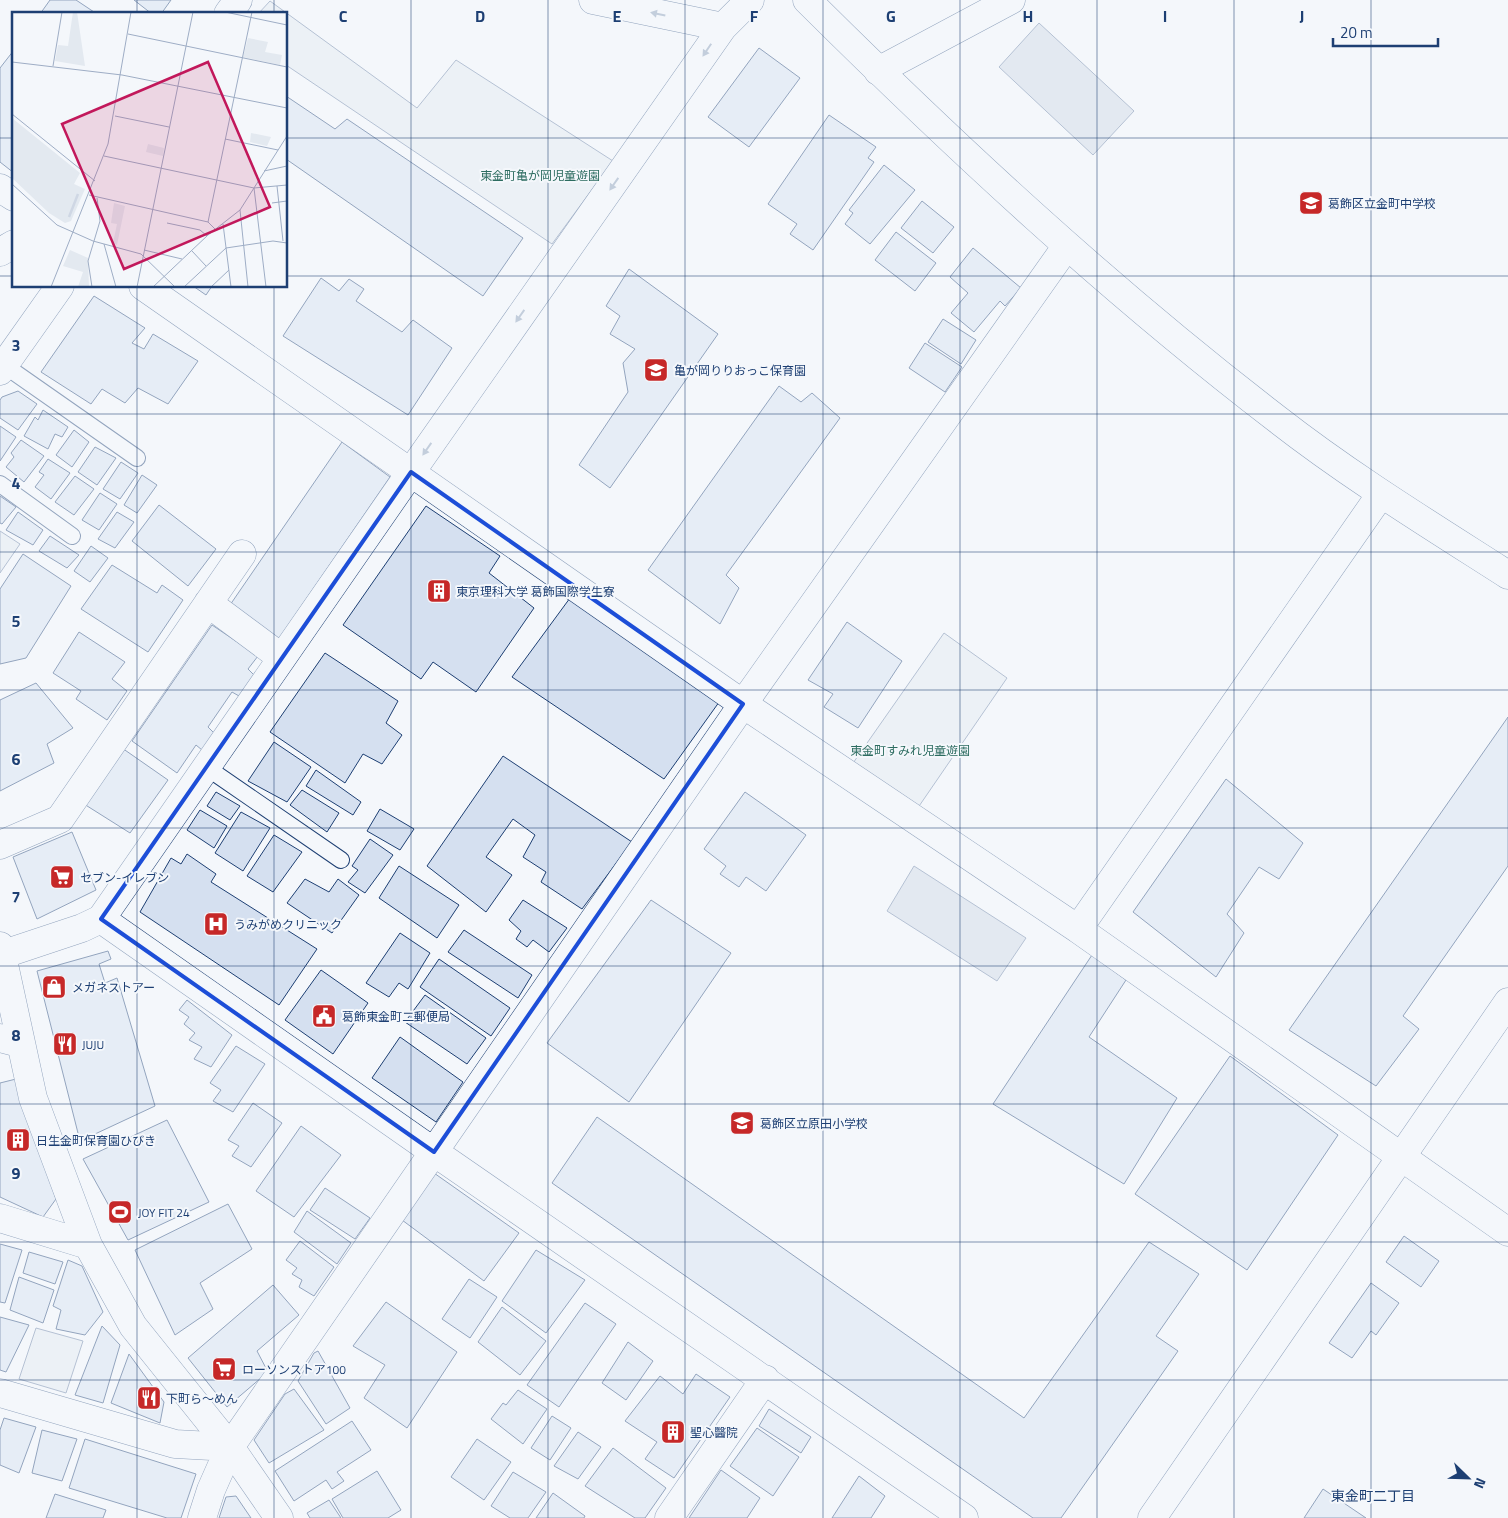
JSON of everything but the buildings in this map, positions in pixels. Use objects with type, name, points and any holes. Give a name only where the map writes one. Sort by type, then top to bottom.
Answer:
[{"type":"street","points":[[229,12],[238,0]]},
{"type":"street","points":[[593,0],[723,27]]},
{"type":"street","points":[[279,1518],[230,1447],[133,1326],[88,1245],[10,1040],[1,951],[82,928],[101,919],[723,27],[750,0]]},
{"type":"street","points":[[807,0],[878,71],[1066,246],[1161,327],[1278,420],[1381,494],[1508,574]]},
{"type":"street","points":[[878,71],[1011,0]]},
{"type":"street","points":[[0,188],[12,196]]},
{"type":"street","points":[[0,252],[12,245]]},
{"type":"street","points":[[202,1518],[211,1490],[230,1447],[743,704],[1066,246]]},
{"type":"street","points":[[2,368],[59,288]]},
{"type":"street","points":[[146,288],[743,704],[1078,929],[1400,1158],[1508,1232]]},
{"type":"street","points":[[1078,929],[1381,494]]},
{"type":"street","points":[[0,845],[60,819],[242,554]]},
{"type":"street","points":[[208,603],[282,658]]},
{"type":"street","points":[[101,919],[434,1152],[964,1518]]},
{"type":"street","points":[[1152,1518],[1508,1002]]},
{"type":"street","points":[[0,1218],[88,1245]]},
{"type":"street","points":[[668,1518],[765,1379]]},
{"type":"street","points":[[0,1393],[175,1444],[230,1447]]},
{"type":"lane","points":[[2,368],[137,458]]},
{"type":"lane","points":[[0,484],[72,536]]},
{"type":"lane","points":[[206,767],[342,860]]},
{"type":"highlighted area","points":[[411,472],[743,704],[434,1152],[101,919]]},
{"type":"green space","name":"東金町亀が岡児童遊園","points":[[270,1],[285,12],[260,12]]},
{"type":"green space","name":"東金町亀が岡児童遊園","points":[[288,14],[417,108],[456,60],[613,161],[552,244],[288,66]]},
{"type":"green space","name":"東金町すみれ児童遊園","points":[[944,633],[1007,678],[915,812],[851,766]]},
{"type":"shaded area","points":[[1039,23],[1134,111],[1093,155],[999,67]]},
{"type":"shaded area","points":[[0,531],[20,544],[0,573]]},
{"type":"shaded area","points":[[914,866],[1026,938],[997,981],[887,911]]},
{"type":"shaded area","points":[[36,1328],[83,1341],[66,1393],[19,1379]]},
{"type":"place","name":"葛飾区立金町中学校","points":[[1311,203]]},
{"type":"place","name":"亀が岡りりおっこ保育園","points":[[656,370]]},
{"type":"place","name":"東京理科大学 葛飾国際学生寮","points":[[439,591]]},
{"type":"place","name":"セブン-イレブン","points":[[62,877]]},
{"type":"place","name":"うみがめクリニック","points":[[216,924]]},
{"type":"place","name":"メガネストアー","points":[[54,987]]},
{"type":"place","name":"葛飾東金町二郵便局","points":[[324,1016]]},
{"type":"place","name":"JUJU","points":[[65,1044]]},
{"type":"place","name":"葛飾区立原田小学校","points":[[742,1123]]},
{"type":"place","name":"日生金町保育園ひびき","points":[[18,1140]]},
{"type":"place","name":"JOY FIT 24","points":[[120,1212]]},
{"type":"place","name":"ローソンストア100","points":[[224,1369]]},
{"type":"place","name":"下町ら～めん","points":[[149,1398]]},
{"type":"place","name":"聖心醫院","points":[[673,1432]]},
{"type":"district","name":"東金町二丁目","points":[[1373,1495]]}]
